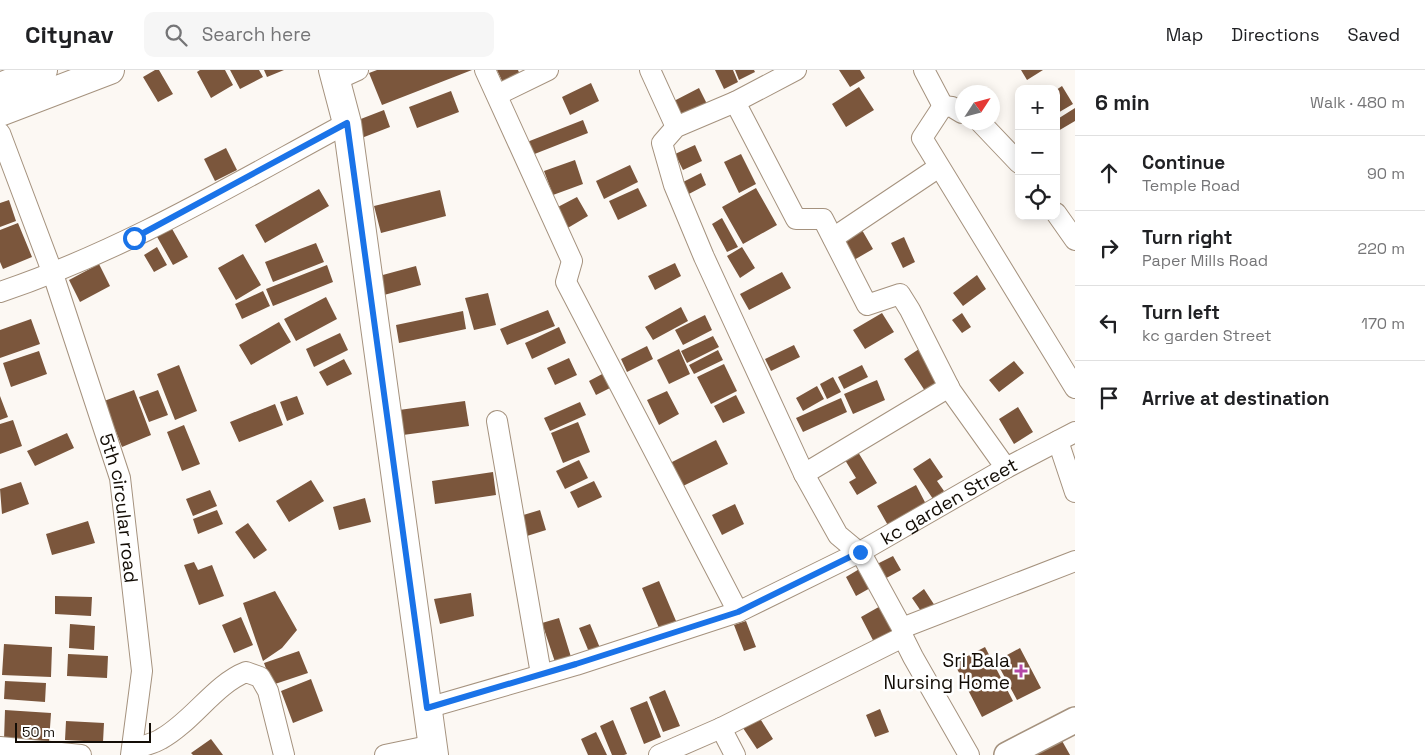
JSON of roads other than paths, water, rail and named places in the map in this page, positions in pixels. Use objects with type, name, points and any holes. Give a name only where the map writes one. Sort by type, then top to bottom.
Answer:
[{"type":"main road","points":[[0,87],[43,70]]},
{"type":"main road","points":[[0,112],[110,70]]},
{"type":"main road","points":[[343,73],[347,123],[433,750]]},
{"type":"street","points":[[485,70],[572,261],[566,282],[738,612]]},
{"type":"street","points":[[497,95],[548,70]]},
{"type":"street","points":[[650,70],[676,127]]},
{"type":"street","points":[[924,70],[943,106]]},
{"type":"street","points":[[784,73],[735,102],[676,127],[662,143],[674,185],[704,257],[804,474],[838,534],[860,552],[969,755]]},
{"type":"street","points":[[735,102],[796,220],[823,219],[867,305],[900,294],[949,387],[1006,468]]},
{"type":"street","points":[[943,106],[955,109]]},
{"type":"street","points":[[943,106],[922,138],[1075,388]]},
{"type":"street","points":[[0,292],[53,274],[134,238],[347,123]]},
{"type":"street","points":[[988,130],[1015,159]]},
{"type":"street","name":"5th circular road","points":[[0,133],[53,274],[120,478],[142,671],[132,752]]},
{"type":"street","points":[[833,238],[939,167]]},
{"type":"street","points":[[1060,219],[1075,240]]},
{"type":"street","points":[[804,474],[949,387]]},
{"type":"street","points":[[497,421],[541,674]]},
{"type":"street","name":"kc garden Street","points":[[427,708],[738,612],[860,552],[1006,468],[1075,432]]},
{"type":"street","points":[[1058,442],[1075,492]]},
{"type":"street","points":[[659,755],[721,728],[903,632],[1075,561]]},
{"type":"street","points":[[132,752],[161,740],[194,715],[235,676],[246,672],[260,677],[268,691],[284,755]]},
{"type":"street","points":[[1007,755],[1075,720]]},
{"type":"street","points":[[721,728],[735,755]]},
{"type":"street","points":[[0,748],[81,755]]},
{"type":"street","points":[[385,755],[433,750]]},
{"type":"place","name":"Sri Bala Nursing Home","points":[[1021,671]]}]
